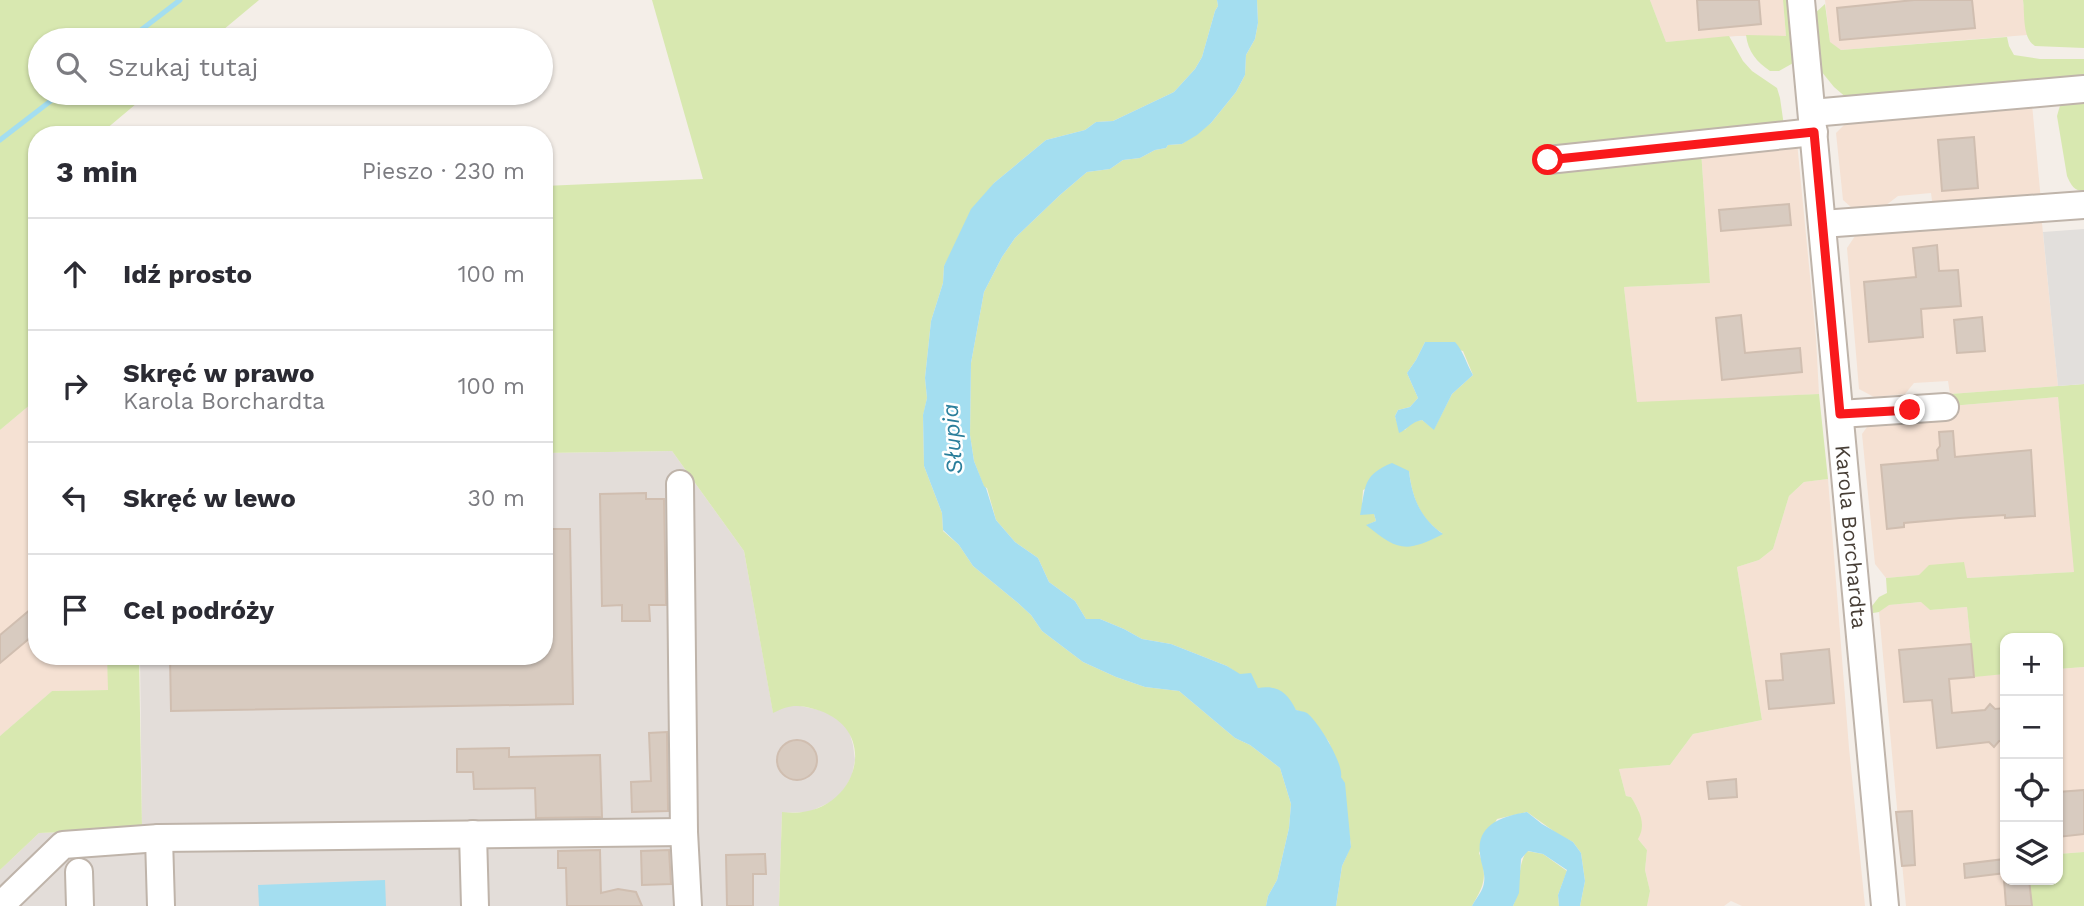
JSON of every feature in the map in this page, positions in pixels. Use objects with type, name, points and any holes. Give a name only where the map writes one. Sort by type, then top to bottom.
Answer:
[{"type":"street","name":"Karola Borchardta","points":[[1801,0],[1885,906]]},
{"type":"street","points":[[1548,160],[2084,89]]},
{"type":"street","points":[[1822,224],[2084,205]]},
{"type":"street","points":[[1840,414],[1945,407]]},
{"type":"street","points":[[681,484],[684,832],[688,906]]},
{"type":"street","points":[[0,883],[37,847],[63,845],[159,838],[684,832]]},
{"type":"street","points":[[473,834],[475,906]]},
{"type":"street","points":[[159,838],[161,906]]},
{"type":"street","points":[[0,906],[63,845]]},
{"type":"street","points":[[79,872],[80,906]]},
{"type":"shaded area","points":[[1650,0],[1783,0],[1786,36],[1737,36],[1666,42]]},
{"type":"shaded area","points":[[1825,0],[2023,0],[2027,35],[1841,50],[1830,43]]},
{"type":"shaded area","points":[[2032,104],[2041,201],[1933,208],[1931,193],[1898,196],[1885,206],[1852,208],[1843,200],[1836,133],[1847,122]]},
{"type":"shaded area","points":[[1797,142],[1819,394],[1637,403],[1624,287],[1710,283],[1701,150]]},
{"type":"shaded area","points":[[2041,213],[2058,386],[1950,394],[1948,381],[1914,383],[1905,394],[1874,397],[1859,389],[1847,248],[1859,230]]},
{"type":"shaded area","points":[[2084,229],[2084,384],[2058,386],[2043,232]]},
{"type":"shaded area","points":[[2058,397],[2075,572],[1966,578],[1963,562],[1920,575],[1886,578],[1875,564],[1862,434],[1872,420],[1907,417],[1916,423],[1951,420],[1950,406]]},
{"type":"shaded area","points":[[28,407],[28,665],[108,665],[109,690],[52,691],[0,736],[0,430]]},
{"type":"shaded area","points":[[672,451],[744,551],[773,712],[796,705],[828,712],[840,720],[849,731],[855,760],[852,775],[845,788],[835,800],[809,812],[782,813],[779,906],[0,906],[0,870],[39,833],[142,827],[140,665],[553,665],[553,453]]},
{"type":"shaded area","points":[[1828,479],[1849,748],[1865,906],[1742,906],[1731,901],[1724,906],[1647,906],[1650,891],[1645,870],[1647,850],[1638,839],[1639,811],[1631,797],[1626,796],[1619,769],[1670,765],[1693,734],[1762,720],[1737,567],[1759,560],[1773,549],[1789,496],[1804,482]]},
{"type":"shaded area","points":[[1922,602],[1930,610],[1967,607],[1974,676],[2000,674],[2000,885],[2030,885],[2032,906],[1906,906],[1879,612],[1888,605]]},
{"type":"shaded area","points":[[2084,667],[2084,852],[2063,854],[2063,696],[2063,669]]},
{"type":"green space","points":[[0,0],[259,0],[225,28],[28,28],[28,105],[135,105],[110,126],[28,126],[28,407],[0,430]]},
{"type":"green space","points":[[652,0],[1217,0],[1218,6],[1202,57],[1174,92],[1113,121],[1096,122],[1085,130],[1046,140],[994,183],[944,266],[943,283],[931,321],[925,378],[927,398],[923,416],[924,466],[942,513],[943,531],[959,545],[973,566],[1031,615],[1042,631],[1083,662],[1116,677],[1145,687],[1179,691],[1235,738],[1250,745],[1280,768],[1291,804],[1289,828],[1277,880],[1266,906],[779,906],[782,812],[808,811],[828,803],[844,789],[853,771],[855,753],[850,735],[836,719],[814,709],[793,706],[773,713],[744,551],[672,451],[553,453],[553,186],[703,179]]},
{"type":"green space","points":[[1257,0],[1650,0],[1666,42],[1729,36],[1752,71],[1777,88],[1784,126],[1701,150],[1710,283],[1624,287],[1637,402],[1819,394],[1828,479],[1804,482],[1789,496],[1773,549],[1759,560],[1737,567],[1762,720],[1693,734],[1670,765],[1619,769],[1626,796],[1631,797],[1641,817],[1642,828],[1638,839],[1647,850],[1645,870],[1650,891],[1647,906],[1580,906],[1585,881],[1581,853],[1573,842],[1527,812],[1497,819],[1479,853],[1483,881],[1472,906],[1336,906],[1342,866],[1351,846],[1341,777],[1329,742],[1307,714],[1258,688],[1227,666],[1171,644],[1142,639],[1100,619],[1086,619],[1075,601],[1049,582],[1038,558],[1015,542],[996,520],[987,488],[984,487],[974,461],[970,435],[971,363],[984,292],[1002,257],[1015,238],[1087,172],[1110,169],[1123,160],[1140,158],[1168,145],[1182,144],[1211,123],[1236,92],[1245,75],[1246,55],[1255,39],[1258,23]],"holes":[[[1425,342],[1463,351],[1473,375],[1452,394],[1434,429],[1422,420],[1412,422],[1405,430],[1398,426],[1395,416],[1398,410],[1410,407],[1418,398],[1407,373]],[[1409,471],[1418,506],[1428,521],[1442,533],[1367,525],[1376,521],[1374,514],[1362,505],[1363,490]]]},
{"type":"green space","points":[[1783,0],[1789,0],[1795,62],[1779,71],[1770,71],[1754,56],[1746,35],[1786,36]]},
{"type":"green space","points":[[2023,0],[2084,0],[2084,48],[2035,46],[2026,32]]},
{"type":"green space","points":[[1825,4],[1830,42],[1841,50],[2007,37],[2014,55],[2040,59],[2084,59],[2084,82],[1848,99],[1821,71],[1814,14]]},
{"type":"green space","points":[[2084,97],[2084,191],[2073,187],[2067,176],[2057,116],[2061,102]]},
{"type":"green space","points":[[2084,384],[2084,667],[2063,669],[2063,633],[2000,633],[2000,674],[1974,677],[1967,607],[1930,610],[1921,602],[1889,605],[1873,613],[1872,606],[1879,597],[1887,593],[1886,578],[1919,575],[1929,565],[1964,562],[1967,578],[2074,572],[2058,397],[1950,406],[1950,394]]},
{"type":"green space","points":[[107,665],[139,665],[142,827],[39,833],[0,870],[0,736],[52,691],[108,690]]},
{"type":"green space","points":[[1527,851],[1543,854],[1567,871],[1558,895],[1559,906],[1513,906]]},
{"type":"green space","points":[[2084,852],[2084,906],[2032,906],[2030,885],[2063,885],[2063,854]]},
{"type":"water","name":"Słupia","points":[[1217,0],[1257,0],[1258,23],[1255,39],[1246,55],[1245,75],[1236,92],[1211,123],[1182,144],[1168,145],[1140,158],[1123,160],[1110,169],[1087,172],[1015,238],[984,292],[971,363],[970,435],[974,461],[996,520],[1015,542],[1038,558],[1049,582],[1075,601],[1086,619],[1100,619],[1142,639],[1171,644],[1227,666],[1240,674],[1251,673],[1258,688],[1281,691],[1296,710],[1307,713],[1317,725],[1334,753],[1345,783],[1351,847],[1342,866],[1336,906],[1266,906],[1277,880],[1289,828],[1291,804],[1280,768],[1250,745],[1235,738],[1179,691],[1145,687],[1116,677],[1083,662],[1042,631],[1031,615],[973,566],[959,545],[943,530],[942,513],[924,466],[923,415],[927,398],[925,378],[931,321],[943,283],[944,266],[971,209],[994,183],[1046,140],[1085,130],[1096,122],[1113,121],[1174,92],[1202,57],[1218,6]]},
{"type":"water","points":[[1425,342],[1455,342],[1473,375],[1452,394],[1434,430],[1422,420],[1399,433],[1395,416],[1398,410],[1410,407],[1418,398],[1407,373]]},
{"type":"water","points":[[1392,463],[1409,471],[1412,490],[1423,515],[1443,534],[1420,544],[1403,546],[1386,540],[1366,525],[1376,521],[1374,514],[1360,515],[1367,483],[1375,472]]},
{"type":"water","points":[[1527,812],[1573,842],[1581,853],[1585,881],[1580,906],[1559,906],[1558,895],[1567,870],[1543,854],[1528,851],[1521,859],[1519,893],[1513,906],[1472,906],[1484,882],[1480,854],[1482,835],[1493,823]]},
{"type":"water","points":[[385,880],[386,906],[259,906],[258,885]]},
{"type":"building","points":[[1697,0],[1759,0],[1761,24],[1699,30]]},
{"type":"building","points":[[1914,0],[1972,0],[1975,28],[1840,40],[1837,8]]},
{"type":"building","points":[[1974,137],[1978,188],[1942,191],[1938,140]]},
{"type":"building","points":[[1789,204],[1791,225],[1721,231],[1719,210]]},
{"type":"building","points":[[1937,245],[1939,271],[1958,270],[1961,306],[1921,309],[1923,337],[1869,342],[1864,282],[1916,277],[1913,248]]},
{"type":"building","points":[[1741,315],[1745,353],[1800,348],[1802,372],[1722,380],[1716,318]]},
{"type":"building","points":[[1982,317],[1985,351],[1957,353],[1954,320]]},
{"type":"building","points":[[1953,431],[1955,457],[2031,450],[2035,516],[1960,518],[1904,523],[1904,527],[1887,529],[1881,465],[1938,460],[1939,432]]},
{"type":"building","points":[[646,493],[646,499],[664,499],[666,605],[649,605],[650,621],[622,621],[622,605],[602,606],[600,494]]},
{"type":"building","points":[[553,529],[570,529],[573,704],[171,711],[170,665],[553,665]]},
{"type":"building","points":[[28,612],[28,640],[0,663],[0,635]]},
{"type":"building","points":[[1971,644],[1974,677],[1949,679],[1952,713],[1985,710],[1990,704],[1995,709],[2000,708],[2000,741],[1994,747],[1989,742],[1937,748],[1932,700],[1904,702],[1899,650]]},
{"type":"building","points":[[1829,649],[1834,703],[1769,709],[1766,681],[1783,680],[1781,654]]},
{"type":"building","points":[[667,732],[668,811],[632,812],[631,782],[651,781],[649,733]]},
{"type":"building","points":[[797,740],[811,746],[817,760],[811,774],[797,780],[783,774],[777,760],[783,746]]},
{"type":"building","points":[[509,748],[509,757],[600,755],[602,817],[536,818],[535,788],[474,789],[473,772],[457,772],[457,749]]},
{"type":"building","points":[[1736,779],[1737,797],[1709,799],[1707,782]]},
{"type":"building","points":[[2084,790],[2084,834],[2063,836],[2063,792]]},
{"type":"building","points":[[1912,811],[1915,865],[1902,866],[1896,812]]},
{"type":"building","points":[[600,850],[601,893],[618,889],[636,892],[642,906],[567,906],[566,868],[558,868],[558,851]]},
{"type":"building","points":[[669,850],[671,884],[642,885],[641,851]]},
{"type":"building","points":[[765,854],[766,874],[753,874],[753,906],[727,906],[726,855]]},
{"type":"building","points":[[2000,860],[2000,874],[1965,878],[1964,864]]},
{"type":"building","points":[[2004,885],[2030,885],[2032,906],[2006,906]]},
{"type":"waterway","points":[[144,28],[180,0]]},
{"type":"waterway","points":[[0,140],[45,105]]},
{"type":"route","points":[[1548,160],[1814,132],[1840,414],[1910,410]]}]
